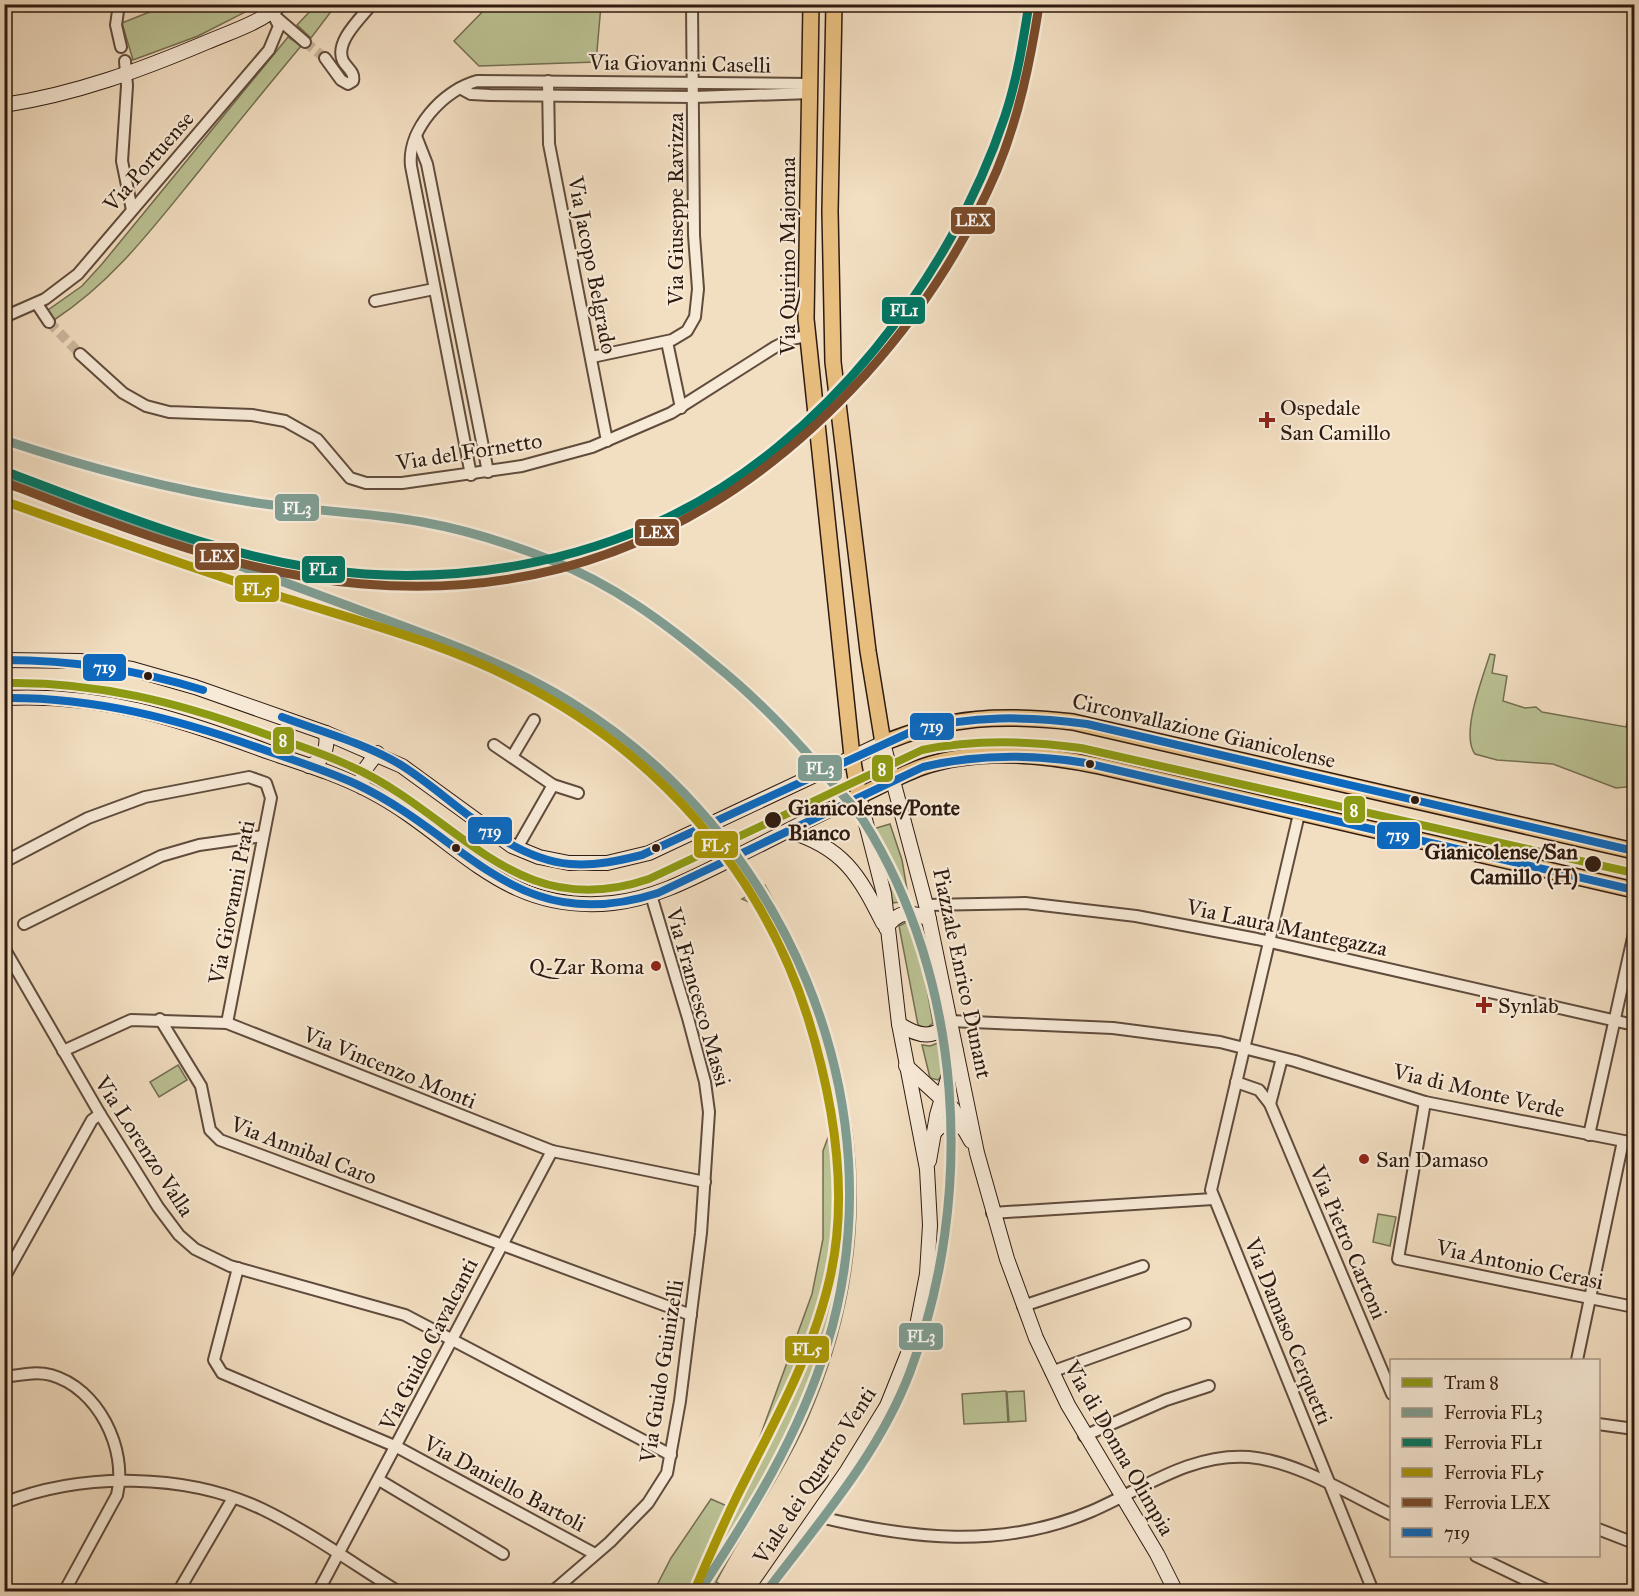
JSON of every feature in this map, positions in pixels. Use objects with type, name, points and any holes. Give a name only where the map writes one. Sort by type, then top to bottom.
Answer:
[{"type":"main road","name":"Via Quirino Majorana","points":[[811,4],[811,89],[805,242],[807,336],[852,756]]},
{"type":"main road","name":"Via Quirino Majorana","points":[[834,4],[830,264],[833,363],[869,663],[883,743]]},
{"type":"main road","points":[[811,89],[834,86]]},
{"type":"main road","points":[[805,242],[810,254],[818,262],[825,266],[830,264]]},
{"type":"main road","points":[[807,336],[822,344],[833,363]]},
{"type":"main road","name":"Circonvallazione Gianicolense","points":[[883,743],[929,726],[960,720],[1006,717],[1073,722],[1635,851]]},
{"type":"main road","points":[[852,756],[859,796],[923,767],[953,759],[1039,756],[1099,766],[1635,890]]},
{"type":"street","points":[[119,4],[116,25],[121,47]]},
{"type":"street","points":[[325,58],[341,80],[350,83],[354,77],[344,62],[342,49],[345,39],[372,4]]},
{"type":"street","points":[[403,4],[414,4]]},
{"type":"street","name":"Via Giuseppe Ravizza","points":[[592,357],[666,342],[687,331],[697,309],[692,4]]},
{"type":"street","points":[[4,105],[73,91],[276,9],[305,42]]},
{"type":"street","name":"Via Portuense","points":[[4,317],[37,304],[62,288],[78,274],[269,50],[279,29],[276,9]]},
{"type":"street","points":[[126,68],[122,161],[132,210]]},
{"type":"street","name":"Via Giovanni Caselli","points":[[460,88],[485,80],[694,82],[811,89]]},
{"type":"street","points":[[548,81],[548,96]]},
{"type":"street","points":[[460,88],[434,110],[416,136],[410,151],[434,289],[471,475]]},
{"type":"street","name":"Via Giovanni Caselli","points":[[460,88],[471,94],[484,95],[694,97],[811,89]]},
{"type":"street","name":"Via Jacopo Belgrado","points":[[548,96],[549,144],[607,441]]},
{"type":"street","points":[[416,136],[427,164],[488,472]]},
{"type":"street","points":[[432,277],[449,273]]},
{"type":"street","points":[[375,301],[434,289]]},
{"type":"street","points":[[37,304],[49,322]]},
{"type":"street","name":"Via del Fornetto","points":[[80,354],[123,393],[152,408],[175,412],[263,416],[296,425],[317,439],[342,472],[358,481],[402,483],[471,475],[548,460],[607,441],[681,408],[775,347],[791,339],[807,336]]},
{"type":"street","points":[[666,342],[681,408]]},
{"type":"street","name":"Circonvallazione Gianicolense","points":[[4,660],[80,661],[132,669],[185,684],[326,733],[377,753],[410,771],[492,833],[516,848],[544,859],[568,863],[597,864],[635,857],[685,837],[883,743]]},
{"type":"street","points":[[4,698],[70,697],[125,706],[189,723],[309,766],[362,788],[396,806],[476,867],[523,891],[550,900],[581,904],[616,903],[651,894],[702,874],[859,796],[882,886],[899,1024],[927,1168]]},
{"type":"street","points":[[512,757],[534,720]]},
{"type":"street","points":[[309,766],[318,762],[324,755],[326,733]]},
{"type":"street","name":"Piazzale Enrico Dunant","points":[[883,743],[928,912],[977,1153]]},
{"type":"street","points":[[494,745],[553,785],[578,793]]},
{"type":"street","points":[[362,788],[363,772],[377,753]]},
{"type":"street","name":"Via Giovanni Prati","points":[[4,862],[88,818],[145,797],[244,777],[257,778],[270,788],[271,798],[227,1023]]},
{"type":"street","points":[[516,848],[553,785]]},
{"type":"street","name":"Via Damaso Cerquetti","points":[[1299,814],[1211,1182],[1213,1198],[1372,1591]]},
{"type":"street","points":[[788,831],[822,843],[848,865],[860,879],[886,928]]},
{"type":"street","points":[[24,924],[161,856],[198,845],[263,836]]},
{"type":"street","name":"Via Francesco Massi","points":[[651,894],[688,1018],[708,1097],[709,1124],[705,1182]]},
{"type":"street","name":"Via Laura Mantegazza","points":[[928,912],[984,902],[1033,904],[1136,916],[1269,941],[1635,1025]]},
{"type":"street","points":[[886,928],[894,918],[902,913],[928,912]]},
{"type":"street","points":[[1590,1135],[1635,933]]},
{"type":"street","name":"Via Lorenzo Valla","points":[[4,948],[100,1114],[158,1207],[179,1235],[205,1255],[238,1268],[397,1312],[451,1338],[671,1455]]},
{"type":"street","name":"Via Vincenzo Monti","points":[[63,1051],[131,1020],[227,1023],[552,1151],[705,1182]]},
{"type":"street","name":"Via Annibal Caro","points":[[160,1020],[201,1086],[210,1130],[217,1138],[501,1245]]},
{"type":"street","points":[[899,1024],[915,1033],[928,1036],[940,1032],[950,1021],[1113,1028],[1197,1038],[1245,1047]]},
{"type":"street","name":"Via di Monte Verde","points":[[1245,1047],[1425,1102],[1629,1142]]},
{"type":"street","points":[[927,1168],[942,1098],[956,1051]]},
{"type":"street","points":[[1270,1104],[1282,1058]]},
{"type":"street","points":[[906,1066],[954,1108],[977,1153]]},
{"type":"street","points":[[1236,1082],[1259,1090],[1270,1104]]},
{"type":"street","name":"Via Antonio Cerasi","points":[[1425,1102],[1398,1259],[1635,1307]]},
{"type":"street","name":"Via Pietro Cartoni","points":[[1270,1104],[1390,1389]]},
{"type":"street","points":[[4,1278],[92,1120],[100,1114]]},
{"type":"street","points":[[934,1133],[947,1124],[955,1124],[964,1129]]},
{"type":"street","points":[[1577,1359],[1629,1142]]},
{"type":"street","name":"Via Guido Cavalcanti","points":[[318,1592],[397,1447],[451,1338],[552,1151]]},
{"type":"street","name":"Via di Donna Olimpia","points":[[977,1153],[992,1214],[1023,1306],[1052,1372],[1084,1436],[1122,1496],[1176,1592]]},
{"type":"street","name":"Viale dei Quattro Venti","points":[[763,1592],[881,1417],[913,1343],[923,1300],[928,1256],[927,1168]]},
{"type":"street","name":"Via Guido Guinizelli","points":[[552,1592],[626,1528],[648,1503],[664,1477],[671,1455],[691,1315],[705,1182]]},
{"type":"street","points":[[992,1214],[1213,1198]]},
{"type":"street","points":[[501,1245],[691,1315]]},
{"type":"street","points":[[1023,1306],[1143,1266]]},
{"type":"street","name":"Via Daniello Bartoli","points":[[238,1268],[214,1360],[220,1371],[397,1447],[595,1554]]},
{"type":"street","points":[[1052,1372],[1185,1324]]},
{"type":"street","points":[[4,1377],[36,1373],[52,1375],[84,1396],[112,1434],[118,1456],[117,1495],[64,1592]]},
{"type":"street","points":[[1084,1436],[1166,1400],[1209,1386]]},
{"type":"street","points":[[1600,1424],[1635,1430]]},
{"type":"street","points":[[816,1516],[891,1533],[973,1538],[1018,1533],[1060,1522],[1122,1496],[1168,1473],[1228,1458],[1250,1457],[1272,1462],[1331,1485],[1390,1514]]},
{"type":"street","points":[[4,1503],[62,1485],[119,1480],[192,1488],[233,1498],[272,1514],[399,1592]]},
{"type":"street","points":[[379,1480],[503,1554]]},
{"type":"street","points":[[178,1592],[233,1498]]},
{"type":"street","points":[[1600,1529],[1635,1543]]},
{"type":"street","points":[[1478,1557],[1551,1592]]},
{"type":"green space","points":[[167,5],[259,5],[198,36],[133,60],[122,23]]},
{"type":"green space","points":[[316,5],[336,5],[311,38],[297,25]]},
{"type":"green space","points":[[489,5],[601,5],[596,62],[479,66],[454,41]]},
{"type":"green space","points":[[288,37],[301,46],[167,211],[115,270],[76,305],[54,320],[48,310],[82,286],[102,264]]},
{"type":"green space","points":[[1490,654],[1495,655],[1492,673],[1507,676],[1503,701],[1525,708],[1536,707],[1542,712],[1626,727],[1632,704],[1634,704],[1633,781],[1626,787],[1616,788],[1553,764],[1497,760],[1475,754],[1471,745],[1471,720]]},
{"type":"green space","points":[[890,824],[902,860],[909,901],[893,903],[873,829]]},
{"type":"green space","points":[[765,885],[797,949],[823,1012],[842,1075],[853,1139],[856,1203],[851,1268],[837,1335],[804,1427],[716,1582],[731,1591],[654,1591],[671,1558],[711,1499],[727,1506],[757,1445],[812,1294],[823,1239],[823,1151],[832,1127],[833,1113],[813,1028],[791,961],[777,933],[760,911],[742,899]]},
{"type":"green space","points":[[909,921],[915,922],[933,1023],[927,1028],[918,1025],[899,926]]},
{"type":"green space","points":[[938,1043],[944,1073],[938,1080],[930,1078],[922,1045],[930,1046]]},
{"type":"green space","points":[[178,1065],[187,1080],[159,1097],[150,1082]]},
{"type":"green space","points":[[1378,1214],[1396,1217],[1390,1246],[1373,1242]]},
{"type":"green space","points":[[1006,1391],[1008,1422],[964,1424],[962,1394]]},
{"type":"green space","points":[[1024,1391],[1026,1421],[1009,1422],[1007,1392]]},
{"type":"tunnel","points":[[305,42],[325,58]]},
{"type":"tunnel","points":[[49,322],[80,354]]},
{"type":"tram line","name":"8","points":[[4,683],[72,686],[137,696],[201,713],[308,749],[350,766],[389,787],[490,858],[524,876],[561,888],[602,889],[649,879],[922,750],[942,746],[1001,742],[1081,748],[1634,873]]},
{"type":"rail line","name":"FL1","points":[[4,471],[137,521],[227,549],[318,569],[365,574],[443,574],[520,565],[595,546],[667,518],[724,486],[778,447],[828,401],[874,350],[915,295],[951,237],[981,177],[1005,116],[1019,61],[1029,4]]},
{"type":"rail line","name":"LEX","points":[[4,482],[92,516],[225,559],[316,579],[363,584],[437,586],[508,579],[575,564],[640,541],[701,510],[758,472],[813,427],[865,375],[922,304],[970,225],[1005,150],[1023,89],[1039,6]]},
{"type":"rail line","name":"FL3","points":[[4,440],[96,468],[188,491],[272,505],[401,519],[456,529],[521,549],[575,570],[637,605],[730,677],[792,737],[860,815],[897,882],[922,949],[940,1019],[949,1090],[951,1163],[945,1235],[931,1305],[910,1372],[897,1402],[865,1459],[766,1592]]},
{"type":"rail line","name":"FL3","points":[[4,479],[425,634],[541,685],[569,701],[645,756],[710,822],[764,898],[806,980],[835,1068],[848,1160],[846,1253],[827,1345],[803,1410],[755,1503],[699,1592]]},
{"type":"rail line","name":"FL5","points":[[4,501],[210,573],[429,643],[515,680],[566,709],[613,741],[656,778],[696,819],[731,864],[762,912],[788,964],[808,1018],[825,1080],[836,1144],[839,1209],[836,1241],[824,1303],[803,1360],[731,1508],[694,1592]]},
{"type":"transit line","name":"719","points":[[4,660],[80,664],[154,677],[203,690]]},
{"type":"transit line","name":"719","points":[[4,698],[71,701],[167,719],[309,765],[356,784],[395,805],[495,875],[529,892],[567,903],[609,904],[658,893],[923,767],[964,760],[1005,757],[1045,758],[1086,763],[1634,890]]},
{"type":"transit line","name":"719","points":[[282,717],[358,744],[387,757],[421,778],[501,839],[523,851],[570,864],[606,862],[642,855],[913,731],[956,722],[1000,718],[1043,719],[1087,724],[1634,851]]},
{"type":"place","name":"Ospedale San Camillo","points":[[1267,420]]},
{"type":"place","name":"Gianicolense/Ponte Bianco","points":[[773,820]]},
{"type":"place","name":"Gianicolense/San Camillo (H)","points":[[1593,864]]},
{"type":"place","name":"Q-Zar Roma","points":[[656,966]]},
{"type":"place","name":"Synlab","points":[[1484,1005]]},
{"type":"place","name":"San Damaso","points":[[1364,1159]]}]
